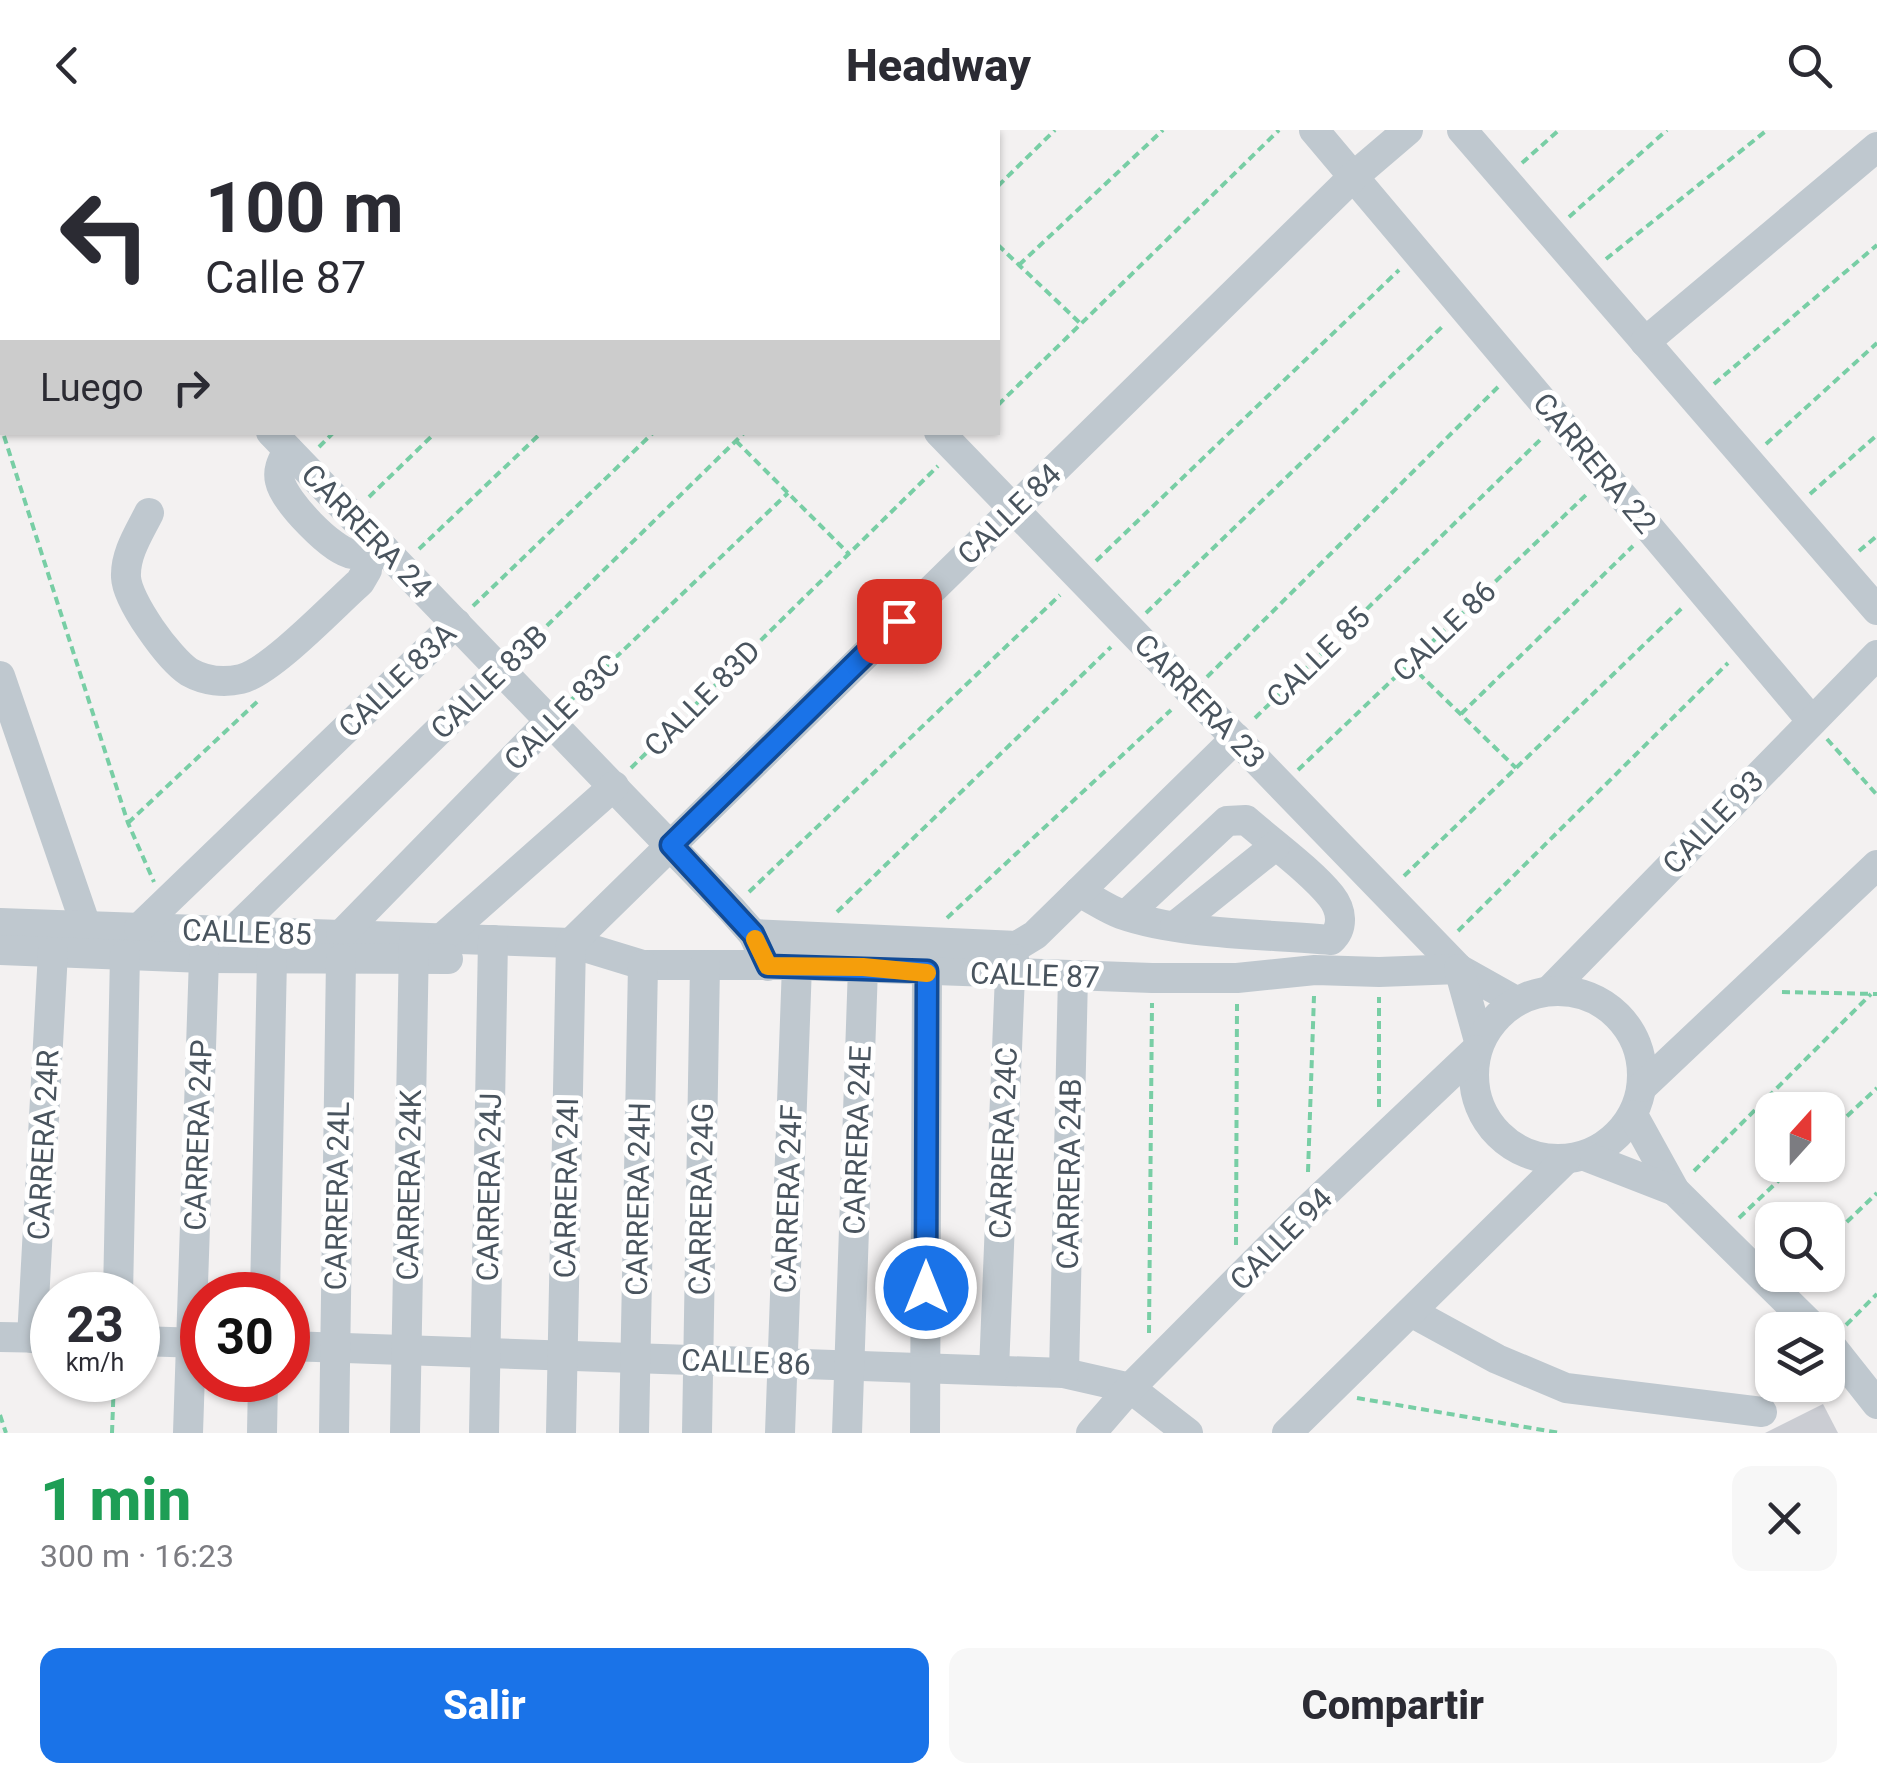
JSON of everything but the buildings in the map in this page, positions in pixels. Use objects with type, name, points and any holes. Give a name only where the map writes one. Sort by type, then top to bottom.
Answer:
[{"type":"street","name":"CARRERA 22","points":[[1314,130],[1811,720]]},
{"type":"street","name":"CALLE 84","points":[[571,952],[671,845],[1353,176],[1408,130]]},
{"type":"street","points":[[1462,130],[1877,610]]},
{"type":"street","points":[[1645,342],[1877,147]]},
{"type":"street","points":[[279,441],[280,482],[290,500],[330,544],[349,554],[384,557]]},
{"type":"street","name":"CARRERA 24","points":[[279,441],[351,515],[384,557],[456,623],[782,966]]},
{"type":"street","name":"CARRERA 23","points":[[947,441],[1450,959],[1516,1000]]},
{"type":"street","points":[[149,513],[130,549],[126,578],[136,610],[188,671],[217,682],[246,678],[285,650],[384,557]]},
{"type":"street","name":"CALLE 83A","points":[[132,942],[164,905],[456,623]]},
{"type":"street","name":"CALLE 93","points":[[1550,990],[1877,655]]},
{"type":"street","name":"CALLE 83B","points":[[234,932],[501,670]]},
{"type":"street","points":[[0,676],[86,926]]},
{"type":"street","name":"CALLE 83C","points":[[341,947],[550,720]]},
{"type":"street","points":[[1020,952],[1236,738]]},
{"type":"street","points":[[423,945],[614,786]]},
{"type":"street","points":[[1080,892],[1126,916],[1175,926],[1331,940],[1339,932],[1340,918],[1333,898],[1246,820],[1227,822],[1126,916]]},
{"type":"street","points":[[1175,926],[1275,846]]},
{"type":"street","points":[[1287,1433],[1576,1158],[1613,1139],[1638,1101],[1742,991],[1877,865]]},
{"type":"street","name":"CALLE 85","points":[[0,923],[86,926],[132,942],[234,932],[341,947],[423,945],[493,950]]},
{"type":"street","points":[[753,934],[925,956],[925,1433]]},
{"type":"street","points":[[0,950],[53,952],[132,942],[204,958],[272,958],[341,947]]},
{"type":"street","points":[[119,1272],[132,942]]},
{"type":"street","name":"CARRERA 24K","points":[[404,1433],[423,945]]},
{"type":"street","name":"CARRERA 24L","points":[[334,1433],[341,947]]},
{"type":"street","name":"CALLE 87","points":[[493,950],[571,952],[643,965],[863,967],[925,956],[1020,952],[1073,976],[1152,978],[1237,978],[1315,970],[1379,972],[1450,959]]},
{"type":"street","name":"CARRERA 24J","points":[[484,1433],[493,950]]},
{"type":"street","name":"CARRERA 24R","points":[[44,1272],[53,952]]},
{"type":"street","name":"CARRERA 24I","points":[[561,1433],[571,952]]},
{"type":"street","name":"CARRERA 24C","points":[[994,1370],[1020,952]]},
{"type":"street","name":"CARRERA 24P","points":[[197,1272],[204,958]]},
{"type":"street","points":[[265,1272],[272,958]]},
{"type":"street","name":"CARRERA 23","points":[[1450,959],[1478,1046]]},
{"type":"street","name":"CARRERA 24H","points":[[634,1433],[643,965]]},
{"type":"street","name":"CARRERA 24G","points":[[697,1433],[706,965]]},
{"type":"street","name":"CARRERA 24F","points":[[780,1433],[782,966]]},
{"type":"street","name":"CARRERA 24E","points":[[847,1433],[863,967]]},
{"type":"street","name":"CARRERA 24B","points":[[1064,1373],[1073,976]]},
{"type":"street","points":[[1675,1190],[1576,1158],[1539,1158],[1513,1147],[1492,1129],[1478,1105],[1472,1078],[1478,1046],[1494,1018],[1516,1000],[1550,990],[1580,993],[1608,1006],[1629,1028],[1641,1056],[1638,1101],[1675,1190],[1798,1312]]},
{"type":"street","name":"CALLE 94","points":[[1092,1433],[1139,1378],[1478,1046]]},
{"type":"street","points":[[1411,1312],[1497,1359],[1566,1388],[1762,1412]]},
{"type":"street","points":[[0,1336],[30,1337]]},
{"type":"street","name":"CALLE 86","points":[[310,1347],[1139,1378],[1188,1433]]},
{"type":"street","points":[[1845,1364],[1877,1404]]},
{"type":"street","name":"CARRERA 24P","points":[[188,1433],[191,1402]]},
{"type":"street","points":[[262,1433],[263,1402]]},
{"type":"path","points":[[1000,184],[1055,130]]},
{"type":"path","points":[[1019,265],[1162,130]]},
{"type":"path","points":[[1000,403],[1279,130]]},
{"type":"path","points":[[1526,159],[1559,130]]},
{"type":"path","points":[[1551,233],[1667,130]]},
{"type":"path","points":[[1586,275],[1767,130]]},
{"type":"path","points":[[1695,400],[1877,245]]},
{"type":"path","points":[[1000,247],[1082,324]]},
{"type":"path","points":[[731,910],[1417,253]]},
{"type":"path","points":[[1767,443],[1877,343]]},
{"type":"path","points":[[925,956],[1515,369]]},
{"type":"path","name":"CALLE 85","points":[[1236,738],[1559,422]]},
{"type":"path","points":[[3,435],[128,823],[164,905]]},
{"type":"path","points":[[351,515],[433,435]]},
{"type":"path","points":[[384,557],[538,435]]},
{"type":"path","name":"CALLE 83A","points":[[456,623],[651,435]]},
{"type":"path","name":"CALLE 83B","points":[[501,670],[742,435]]},
{"type":"path","points":[[1791,511],[1877,435]]},
{"type":"path","points":[[736,441],[848,554]]},
{"type":"path","name":"CALLE 83D","points":[[614,786],[848,554],[947,441]]},
{"type":"path","name":"CALLE 86","points":[[1282,786],[1606,476]]},
{"type":"path","name":"CALLE 83C","points":[[550,720],[788,493]]},
{"type":"path","points":[[1462,714],[1650,530]]},
{"type":"path","points":[[1386,893],[1701,590]]},
{"type":"path","points":[[1450,959],[1747,644]]},
{"type":"path","points":[[1409,664],[1516,768]]},
{"type":"path","points":[[1811,720],[1877,796]]},
{"type":"path","points":[[1306,1211],[1315,970]]},
{"type":"path","points":[[1379,972],[1379,1142]]},
{"type":"path","points":[[1139,1378],[1152,978]]},
{"type":"path","points":[[1236,1284],[1237,978]]},
{"type":"path","points":[[1742,991],[1874,994]]},
{"type":"path","points":[[1675,1190],[1874,994]]},
{"type":"path","points":[[1845,1118],[1877,1088]]},
{"type":"path","points":[[1722,1236],[1777,1182]]},
{"type":"path","points":[[1845,1224],[1877,1193]]},
{"type":"path","points":[[1845,1325],[1877,1294]]},
{"type":"path","points":[[1328,1394],[1560,1433]]},
{"type":"path","points":[[112,1433],[113,1402]]},
{"type":"path","points":[[0,1415],[6,1433]]},
{"type":"slow traffic","points":[[755,939],[768,966],[863,967],[927,973]]},
{"type":"route","points":[[899,621],[671,845],[753,934],[768,966],[927,971],[926,1288]]}]
